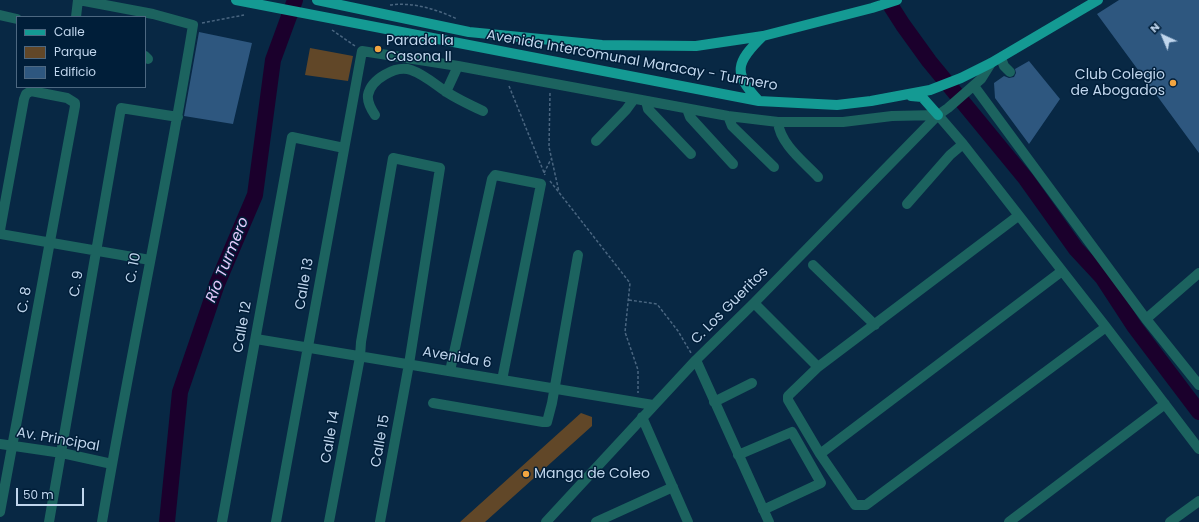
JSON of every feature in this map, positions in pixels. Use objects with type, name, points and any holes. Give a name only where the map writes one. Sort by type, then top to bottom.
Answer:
[{"type":"main road","name":"Avenida Intercomunal Maracay - Turmero","points":[[236,0],[759,101],[837,105],[907,95],[930,90],[960,78],[1001,58],[1098,0]]},
{"type":"main road","name":"Avenida Intercomunal Maracay - Turmero","points":[[317,0],[469,32],[602,45],[696,46],[763,36],[872,8],[896,0]]},
{"type":"main road","points":[[1083,10],[1090,0]]},
{"type":"main road","points":[[759,101],[749,91],[741,77],[740,65],[749,49],[763,36]]},
{"type":"main road","points":[[907,95],[922,97],[938,115]]},
{"type":"street","points":[[76,16],[79,0],[153,14],[189,24]]},
{"type":"street","points":[[0,16],[16,19]]},
{"type":"street","name":"C. 10","points":[[102,522],[178,117],[189,24]]},
{"type":"street","points":[[362,51],[458,66],[728,116],[778,122],[843,122],[892,116],[938,115],[963,144],[1199,449]]},
{"type":"street","name":"Calle 13","points":[[276,522],[362,51]]},
{"type":"street","points":[[1001,58],[1004,66],[1010,72]]},
{"type":"street","name":"C. Los Gueritos","points":[[546,522],[696,360],[754,303],[938,115],[981,79],[991,63]]},
{"type":"street","points":[[446,92],[458,66]]},
{"type":"street","points":[[375,115],[369,106],[368,95],[374,83],[387,73],[398,69],[411,70],[446,92],[483,111]]},
{"type":"street","points":[[971,88],[1146,319],[1199,385]]},
{"type":"street","name":"C. 8","points":[[0,230],[26,94],[31,91],[67,98],[75,103],[75,106],[0,512]]},
{"type":"street","points":[[596,141],[626,110],[634,98]]},
{"type":"street","points":[[646,101],[648,109],[691,154]]},
{"type":"street","name":"C. 9","points":[[49,522],[121,108],[178,117]]},
{"type":"street","points":[[687,108],[690,117],[733,164]]},
{"type":"street","points":[[728,116],[732,126],[774,167]]},
{"type":"street","points":[[778,122],[778,127],[783,138],[793,151],[818,177]]},
{"type":"street","name":"Calle 12","points":[[222,522],[292,137],[344,148]]},
{"type":"street","points":[[907,204],[950,155],[963,144]]},
{"type":"street","name":"Calle 14","points":[[330,522],[360,357],[361,342],[393,158],[440,168],[409,364]]},
{"type":"street","points":[[450,371],[492,179],[495,175],[540,184],[502,380]]},
{"type":"street","points":[[1018,216],[818,367],[794,388],[788,396],[788,400],[820,454],[854,505],[866,505],[1106,327]]},
{"type":"street","points":[[0,234],[150,260]]},
{"type":"street","points":[[433,403],[547,422],[549,419],[578,255]]},
{"type":"street","points":[[813,265],[875,325]]},
{"type":"street","points":[[820,454],[1062,271]]},
{"type":"street","points":[[1146,319],[1199,273]]},
{"type":"street","points":[[754,303],[818,367]]},
{"type":"street","name":"Avenida 6","points":[[256,339],[653,405]]},
{"type":"street","points":[[696,360],[769,522]]},
{"type":"street","name":"Calle 15","points":[[380,522],[409,364]]},
{"type":"street","points":[[714,402],[752,383]]},
{"type":"street","points":[[1009,522],[1165,404]]},
{"type":"street","points":[[642,417],[688,522]]},
{"type":"street","points":[[738,455],[792,432],[821,483],[763,510]]},
{"type":"street","name":"Av. Principal","points":[[0,444],[62,453],[112,464]]},
{"type":"street","points":[[596,522],[673,487]]},
{"type":"street","points":[[1170,522],[1199,501]]},
{"type":"path","points":[[385,6],[403,3],[439,10],[458,20]]},
{"type":"path","points":[[189,24],[244,15]]},
{"type":"path","points":[[332,30],[362,51]]},
{"type":"path","points":[[505,75],[544,173],[630,283],[625,332],[638,370],[638,403]]},
{"type":"path","points":[[550,83],[549,147],[560,193]]},
{"type":"path","points":[[544,173],[552,159]]},
{"type":"path","points":[[629,300],[657,304],[678,331],[696,360]]},
{"type":"green space","points":[[310,48],[353,56],[348,81],[305,75]]},
{"type":"green space","name":"Manga de Coleo","points":[[581,413],[592,417],[592,426],[485,522],[460,522]]},
{"type":"building","name":"Club Colegio de Abogados","points":[[1119,0],[1199,0],[1199,153],[1097,14]]},
{"type":"building","points":[[199,32],[252,43],[233,124],[184,116]]},
{"type":"building","points":[[1029,61],[1060,99],[1029,144],[995,98],[994,83],[1004,76],[1009,78],[1014,77],[1016,73],[1015,69]]},
{"type":"waterway","name":"Río Turmero","points":[[167,522],[180,392],[217,284],[255,195],[273,60],[295,0]]},
{"type":"waterway","points":[[887,0],[929,61],[1026,179],[1076,249],[1102,277],[1134,326],[1199,412]]},
{"type":"place","name":"Parada la Casona II","points":[[378,49]]},
{"type":"place","name":"Club Colegio de Abogados","points":[[1173,83]]},
{"type":"place","name":"Manga de Coleo","points":[[526,474]]}]
